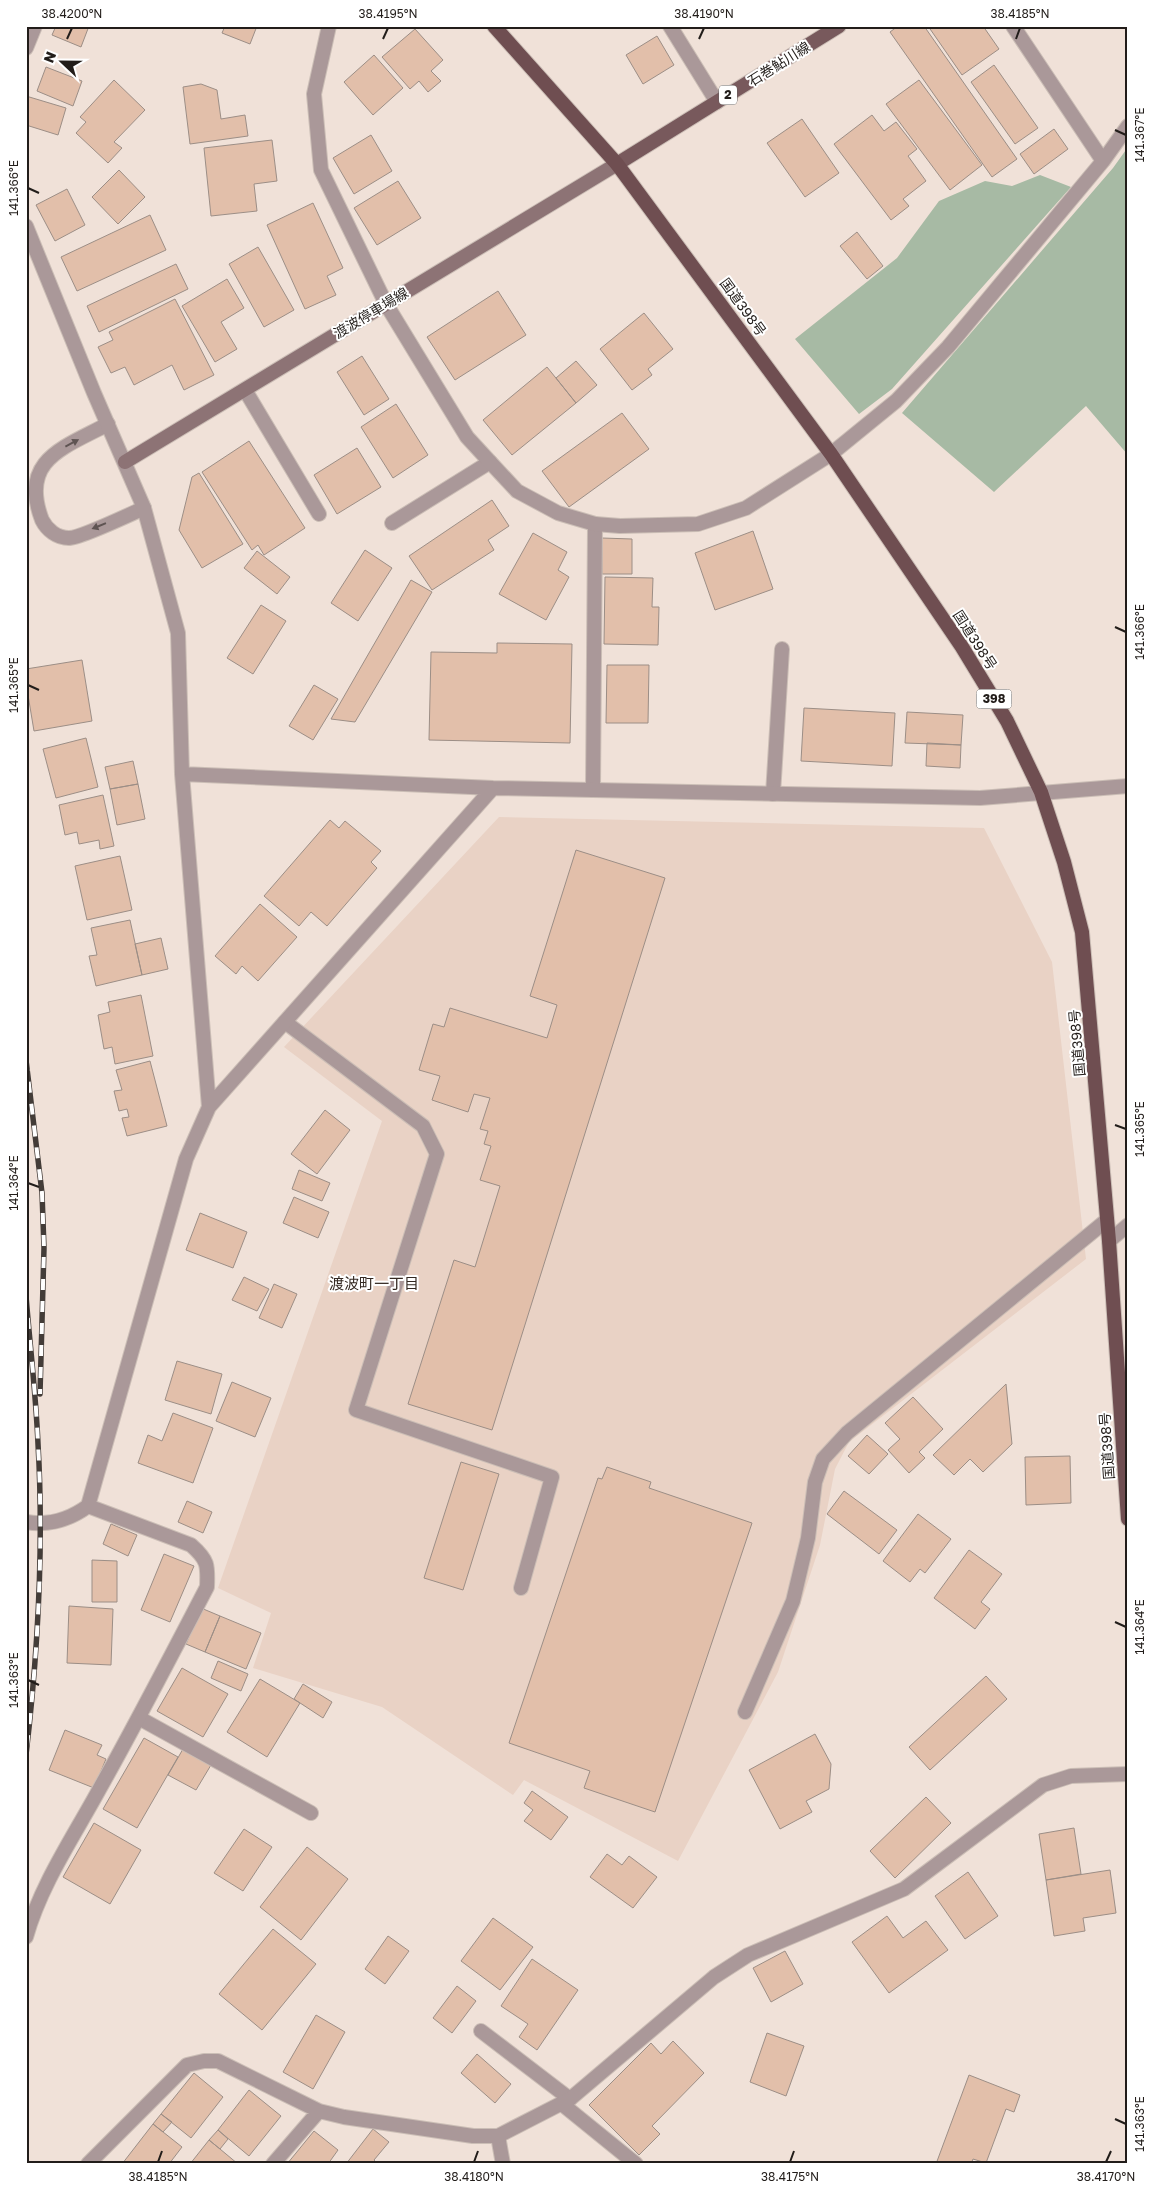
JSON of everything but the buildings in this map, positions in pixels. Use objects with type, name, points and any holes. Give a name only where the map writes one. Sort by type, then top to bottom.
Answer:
[{"type":"highway","name":"国道398号","points":[[494,26],[617,164],[831,454],[962,646],[1007,721],[1041,792],[1064,862],[1082,932],[1109,1241],[1128,1519]]},
{"type":"main road","name":"石巻鮎川線","points":[[617,164],[839,26]]},
{"type":"main road","name":"渡波停車場線","points":[[125,462],[617,164]]},
{"type":"street","points":[[26,48],[35,26]]},
{"type":"street","points":[[329,26],[314,94],[321,170],[386,304],[467,437],[517,491],[558,513],[595,524],[620,526],[698,524],[746,508],[831,454],[896,401],[948,347],[1103,161],[1128,126]]},
{"type":"street","points":[[670,26],[717,102]]},
{"type":"street","points":[[1013,26],[1103,161]]},
{"type":"street","points":[[26,226],[144,508],[178,633],[182,774],[209,1107]]},
{"type":"street","points":[[245,390],[319,514]]},
{"type":"street","points":[[108,424],[51,455],[36,478],[35,501],[45,527],[55,535],[70,538],[144,508]]},
{"type":"street","points":[[392,523],[490,462]]},
{"type":"street","points":[[593,790],[595,524]]},
{"type":"street","points":[[773,794],[782,649]]},
{"type":"street","points":[[182,774],[493,788],[980,798],[1128,786]]},
{"type":"street","points":[[26,1522],[50,1524],[79,1513],[88,1506],[186,1159],[209,1107],[493,788]]},
{"type":"street","points":[[285,1022],[423,1126],[437,1154],[356,1410],[552,1477],[521,1588]]},
{"type":"street","points":[[746,1712],[793,1601],[808,1538],[815,1482],[823,1459],[848,1433],[1107,1220]]},
{"type":"street","points":[[1109,1241],[1128,1225]]},
{"type":"street","points":[[26,1937],[32,1916],[48,1884],[139,1718],[207,1587],[208,1565],[201,1553],[191,1545],[88,1506]]},
{"type":"street","points":[[139,1718],[311,1813]]},
{"type":"street","points":[[97,2161],[187,2065],[204,2061],[218,2062],[319,2111],[344,2117],[473,2136],[498,2136],[566,2101],[714,1977],[748,1955],[904,1890],[1043,1785],[1071,1776],[1128,1774]]},
{"type":"street","points":[[482,2031],[566,2101],[636,2164]]},
{"type":"street","points":[[274,2164],[319,2111]]},
{"type":"street","points":[[498,2136],[503,2164]]},
{"type":"shaded area","points":[[499,817],[984,828],[1052,962],[1086,1259],[849,1442],[835,1469],[820,1545],[778,1672],[678,1861],[524,1780],[513,1795],[382,1707],[253,1668],[271,1613],[218,1588],[382,1121],[284,1047]]},
{"type":"green space","points":[[1128,147],[1128,455],[1086,406],[994,492],[902,413],[1113,168]]},
{"type":"green space","points":[[1040,175],[1071,187],[892,389],[859,414],[795,339],[897,258],[939,201],[985,181],[1012,186]]},
{"type":"railway","points":[[26,1060],[42,1193],[44,1248],[40,1394]]},
{"type":"railway","points":[[26,1296],[40,1483],[37,1639],[26,1755]]},
{"type":"district","name":"渡波町一丁目","points":[[374,1284]]}]
